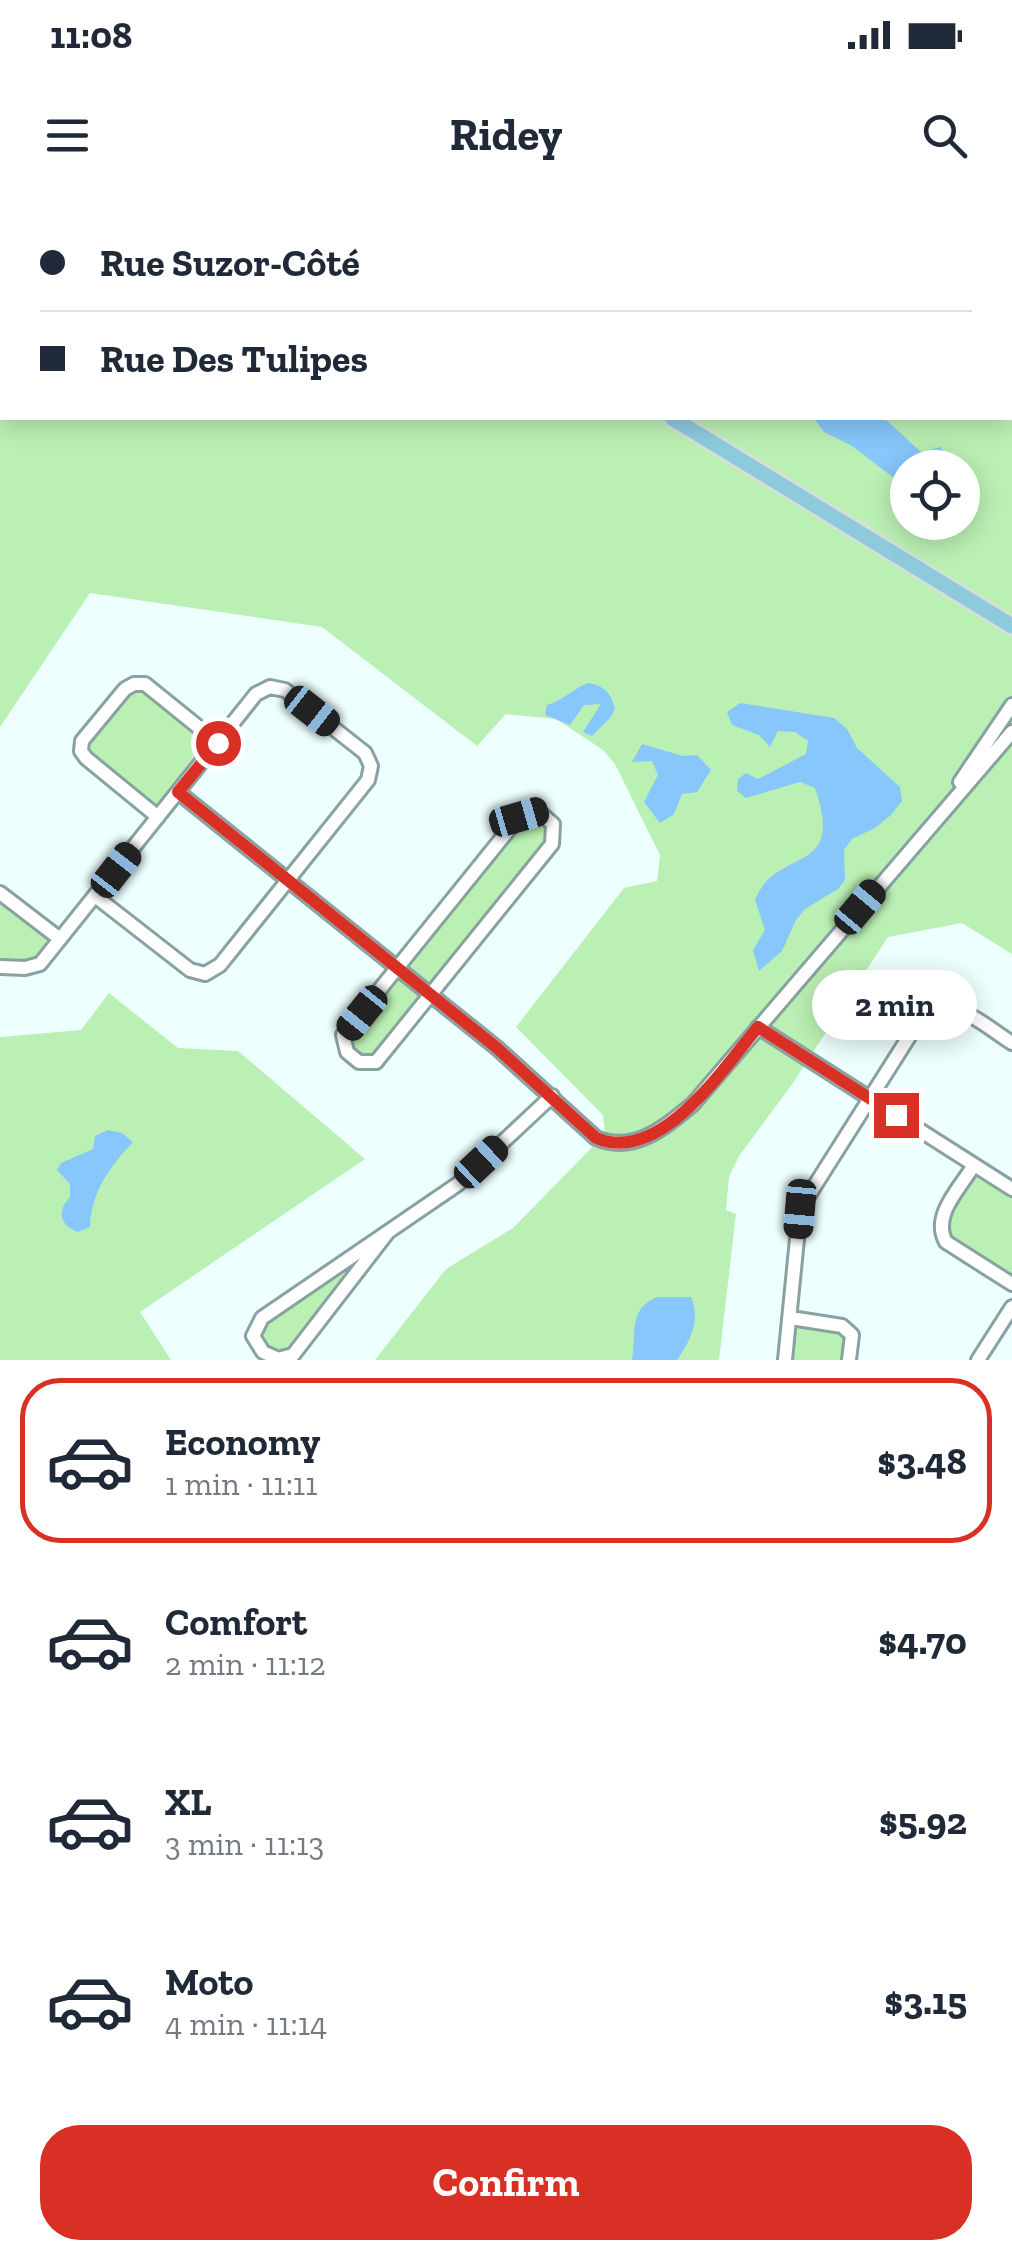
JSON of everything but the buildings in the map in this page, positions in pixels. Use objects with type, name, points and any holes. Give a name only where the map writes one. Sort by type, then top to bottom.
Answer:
[{"type":"main road","points":[[675,420],[1012,626]]},
{"type":"street","points":[[158,817],[81,750],[82,741],[124,689],[145,684],[218,743]]},
{"type":"street","points":[[0,967],[40,964],[256,694],[270,688],[285,690],[365,753],[371,766],[368,780],[220,965],[204,974],[190,970],[95,896]]},
{"type":"street","points":[[936,816],[1012,706]]},
{"type":"street","points":[[178,792],[431,994],[596,1138],[612,1144],[633,1143],[658,1131],[693,1104],[936,816],[1012,732]]},
{"type":"street","points":[[538,811],[553,824],[552,844],[431,994],[376,1062],[358,1062],[346,1052],[343,1035],[519,817],[538,811]]},
{"type":"street","points":[[0,893],[60,939]]},
{"type":"street","points":[[785,1360],[800,1209],[924,1013],[935,1005],[950,1005],[1012,1042]]},
{"type":"street","points":[[758,1027],[1012,1189]]},
{"type":"street","points":[[388,1232],[292,1355],[278,1359],[263,1352],[253,1336],[262,1318],[458,1184],[552,1096]]},
{"type":"street","points":[[974,1165],[940,1220],[940,1232],[946,1242],[1012,1284]]},
{"type":"street","points":[[978,1360],[1012,1307]]},
{"type":"street","points":[[791,1318],[842,1326],[852,1336],[850,1360]]},
{"type":"green space","points":[[0,420],[1012,420],[1012,954],[962,923],[888,937],[793,1083],[739,1156],[729,1177],[726,1210],[736,1214],[719,1360],[375,1360],[446,1269],[513,1228],[605,1134],[603,1115],[516,1027],[624,888],[657,881],[660,855],[615,764],[603,750],[556,719],[506,714],[477,746],[322,627],[90,593],[0,727]]},
{"type":"green space","points":[[134,684],[218,743],[158,817],[86,758],[82,741]]},
{"type":"green space","points":[[538,811],[553,824],[552,844],[376,1062],[359,1062],[343,1035],[519,817]]},
{"type":"green space","points":[[0,893],[60,939],[40,964],[0,967]]},
{"type":"green space","points":[[109,993],[178,1048],[238,1051],[365,1159],[140,1312],[171,1360],[0,1360],[0,1037],[81,1030]]},
{"type":"green space","points":[[974,1165],[1012,1189],[1012,1284],[940,1232]]},
{"type":"green space","points":[[388,1232],[293,1355],[278,1359],[253,1336],[262,1318]]},
{"type":"green space","points":[[797,1327],[847,1337],[842,1360],[793,1360]]},
{"type":"water","points":[[815,420],[886,420],[919,450],[890,450],[890,475],[852,446],[824,432]]},
{"type":"water","points":[[588,683],[606,691],[615,708],[592,736],[583,732],[601,704],[584,705],[570,725],[545,715],[547,705]]},
{"type":"water","points":[[740,703],[834,718],[847,729],[857,748],[900,787],[902,801],[875,828],[852,839],[844,850],[845,880],[838,889],[805,909],[782,951],[759,971],[753,950],[765,930],[755,900],[765,883],[815,848],[822,836],[822,816],[815,788],[800,782],[746,798],[737,791],[738,779],[746,773],[758,779],[806,754],[808,741],[795,732],[778,731],[770,747],[759,735],[732,725],[727,712]]},
{"type":"water","points":[[642,744],[683,756],[697,755],[711,770],[697,792],[682,794],[674,814],[660,823],[644,802],[658,775],[652,761],[632,762]]},
{"type":"water","points":[[108,1130],[122,1133],[133,1142],[103,1181],[90,1227],[78,1232],[67,1226],[62,1217],[70,1197],[70,1184],[57,1170],[61,1163],[93,1149],[95,1136]]},
{"type":"water","points":[[657,1297],[691,1297],[695,1314],[690,1338],[677,1360],[632,1360],[637,1316]]},
{"type":"route","points":[[218,743],[178,792],[497,1048],[596,1138],[612,1144],[633,1143],[658,1131],[693,1104],[758,1027],[896,1115]]}]
